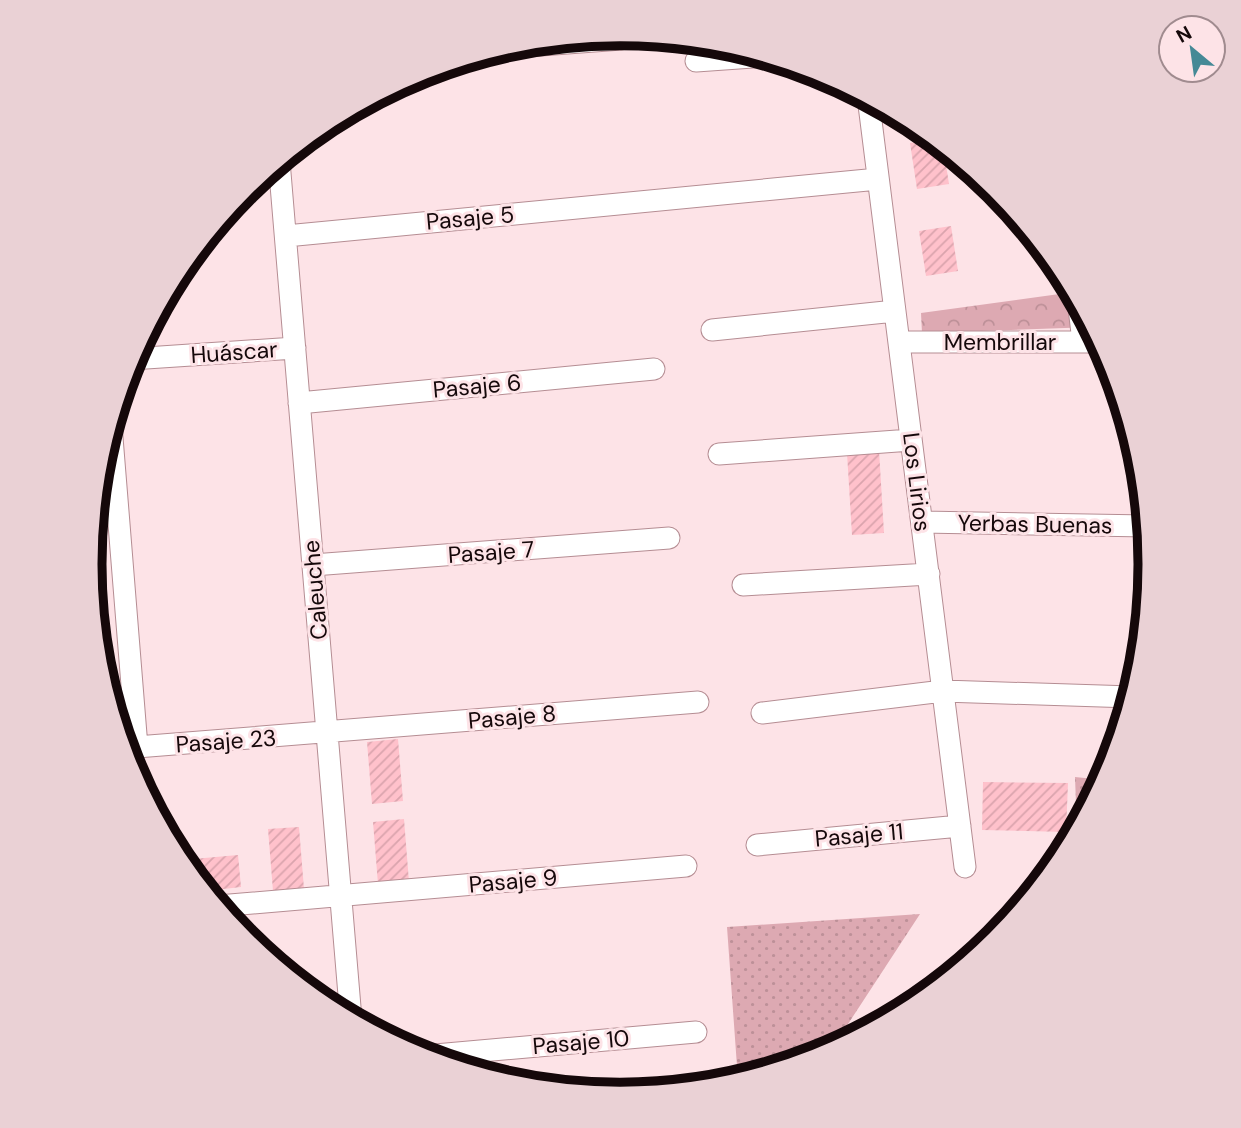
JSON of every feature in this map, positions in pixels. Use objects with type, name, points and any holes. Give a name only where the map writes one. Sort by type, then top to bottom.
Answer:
[{"type":"street","points":[[696,61],[735,58]]},
{"type":"street","name":"Los Lirios","points":[[870,109],[965,867]]},
{"type":"street","name":"Caleuche","points":[[280,173],[350,1006]]},
{"type":"street","name":"Pasaje 5","points":[[286,236],[878,179]]},
{"type":"street","points":[[712,330],[895,311]]},
{"type":"street","name":"Membrillar","points":[[899,342],[1089,342]]},
{"type":"street","name":"Huáscar","points":[[145,358],[295,348]]},
{"type":"street","name":"Pasaje 6","points":[[299,403],[654,369]]},
{"type":"street","points":[[719,454],[911,440]]},
{"type":"street","points":[[113,459],[130,731]]},
{"type":"street","name":"Yerbas Buenas","points":[[922,522],[1138,526]]},
{"type":"street","name":"Pasaje 7","points":[[313,565],[668,538]]},
{"type":"street","points":[[743,585],[929,575]]},
{"type":"street","points":[[762,712],[943,691],[1122,696]]},
{"type":"street","name":"Pasaje 8","points":[[327,733],[698,702]]},
{"type":"street","name":"Pasaje 23","points":[[136,748],[327,733]]},
{"type":"street","name":"Pasaje 11","points":[[757,845],[960,826]]},
{"type":"street","name":"Pasaje 9","points":[[230,905],[686,866]]},
{"type":"street","name":"Pasaje 10","points":[[450,1054],[696,1032]]},
{"type":"green space","points":[[1063,294],[1082,327],[922,333],[921,313]]},
{"type":"green space","points":[[1075,777],[1092,779],[1086,793],[1076,811]]},
{"type":"green space","points":[[920,914],[843,1032],[787,1055],[737,1069],[727,927]]},
{"type":"building","points":[[920,141],[945,161],[949,184],[917,189],[910,143]]},
{"type":"building","points":[[951,226],[958,271],[926,276],[919,231]]},
{"type":"building","points":[[879,450],[884,533],[852,535],[847,453]]},
{"type":"building","points":[[398,739],[403,801],[372,804],[367,742]]},
{"type":"building","points":[[983,782],[1068,783],[1064,832],[982,830]]},
{"type":"building","points":[[404,819],[409,882],[378,884],[373,822]]},
{"type":"building","points":[[299,827],[304,889],[273,891],[268,829]]},
{"type":"building","points":[[238,855],[241,887],[217,890],[194,859]]}]
